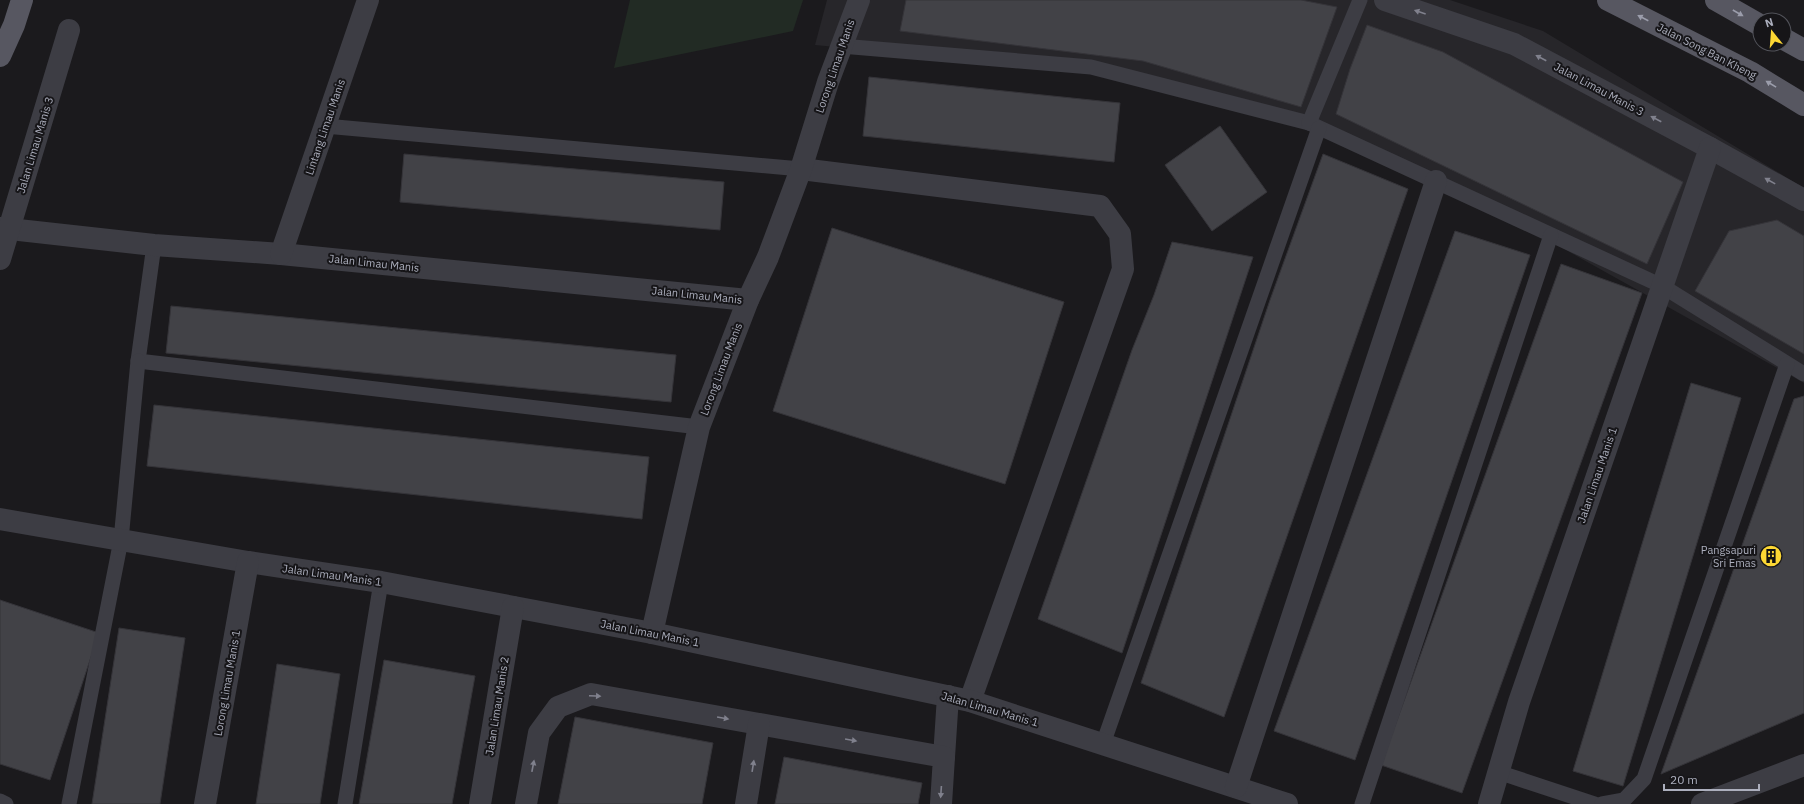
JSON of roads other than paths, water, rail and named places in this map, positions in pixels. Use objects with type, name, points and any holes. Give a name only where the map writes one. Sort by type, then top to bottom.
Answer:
[{"type":"main road","points":[[14,25],[22,0]]},
{"type":"main road","points":[[0,56],[14,25],[28,0]]},
{"type":"main road","name":"Jalan Song Ban Kheng","points":[[1608,0],[1750,72],[1804,105]]},
{"type":"main road","points":[[1716,0],[1752,20]]},
{"type":"main road","points":[[1792,43],[1804,50]]},
{"type":"street","name":"Lintang Limau Manis","points":[[281,254],[368,0]]},
{"type":"street","name":"Lorong Limau Manis","points":[[652,633],[699,427],[748,300],[768,257],[801,169],[841,46],[859,0]]},
{"type":"street","name":"Jalan Limau Manis 3","points":[[1384,0],[1514,44],[1710,148],[1804,200]]},
{"type":"street","name":"Jalan Limau Manis 3","points":[[0,259],[5,229],[69,30]]},
{"type":"street","name":"Jalan Limau Manis 1","points":[[1489,804],[1518,702],[1710,148]]},
{"type":"street","points":[[801,169],[1100,206],[1120,234],[1123,269],[970,701]]},
{"type":"street","points":[[1236,788],[1436,181]]},
{"type":"street","name":"Jalan Limau Manis","points":[[5,229],[154,244],[281,254],[748,300]]},
{"type":"street","name":"Jalan Limau Manis 1","points":[[0,519],[248,562],[381,582],[652,633],[948,696],[970,701],[1287,804]]},
{"type":"street","name":"Lorong Limau Manis 1","points":[[205,804],[248,562]]},
{"type":"street","name":"Jalan Limau Manis 2","points":[[480,804],[513,607]]},
{"type":"street","points":[[526,804],[539,733],[558,707],[591,694],[944,757]]},
{"type":"street","points":[[940,804],[948,696]]},
{"type":"street","points":[[746,804],[759,724]]},
{"type":"street","points":[[1702,804],[1804,765]]},
{"type":"lane","points":[[1103,744],[1314,126],[1360,0]]},
{"type":"lane","points":[[841,46],[1091,68],[1314,126],[1662,286],[1804,374]]},
{"type":"lane","points":[[325,126],[801,169]]},
{"type":"lane","points":[[1362,804],[1551,235]]},
{"type":"lane","points":[[69,804],[120,540],[138,361],[154,244]]},
{"type":"lane","points":[[138,361],[699,427]]},
{"type":"lane","points":[[1602,804],[1624,800],[1644,779],[1787,364]]},
{"type":"lane","points":[[344,804],[381,582]]},
{"type":"lane","points":[[1498,772],[1595,804]]},
{"type":"lane","points":[[0,801],[6,804]]},
{"type":"place","name":"Pangsapuri Sri Emas","points":[[1771,556]]}]
